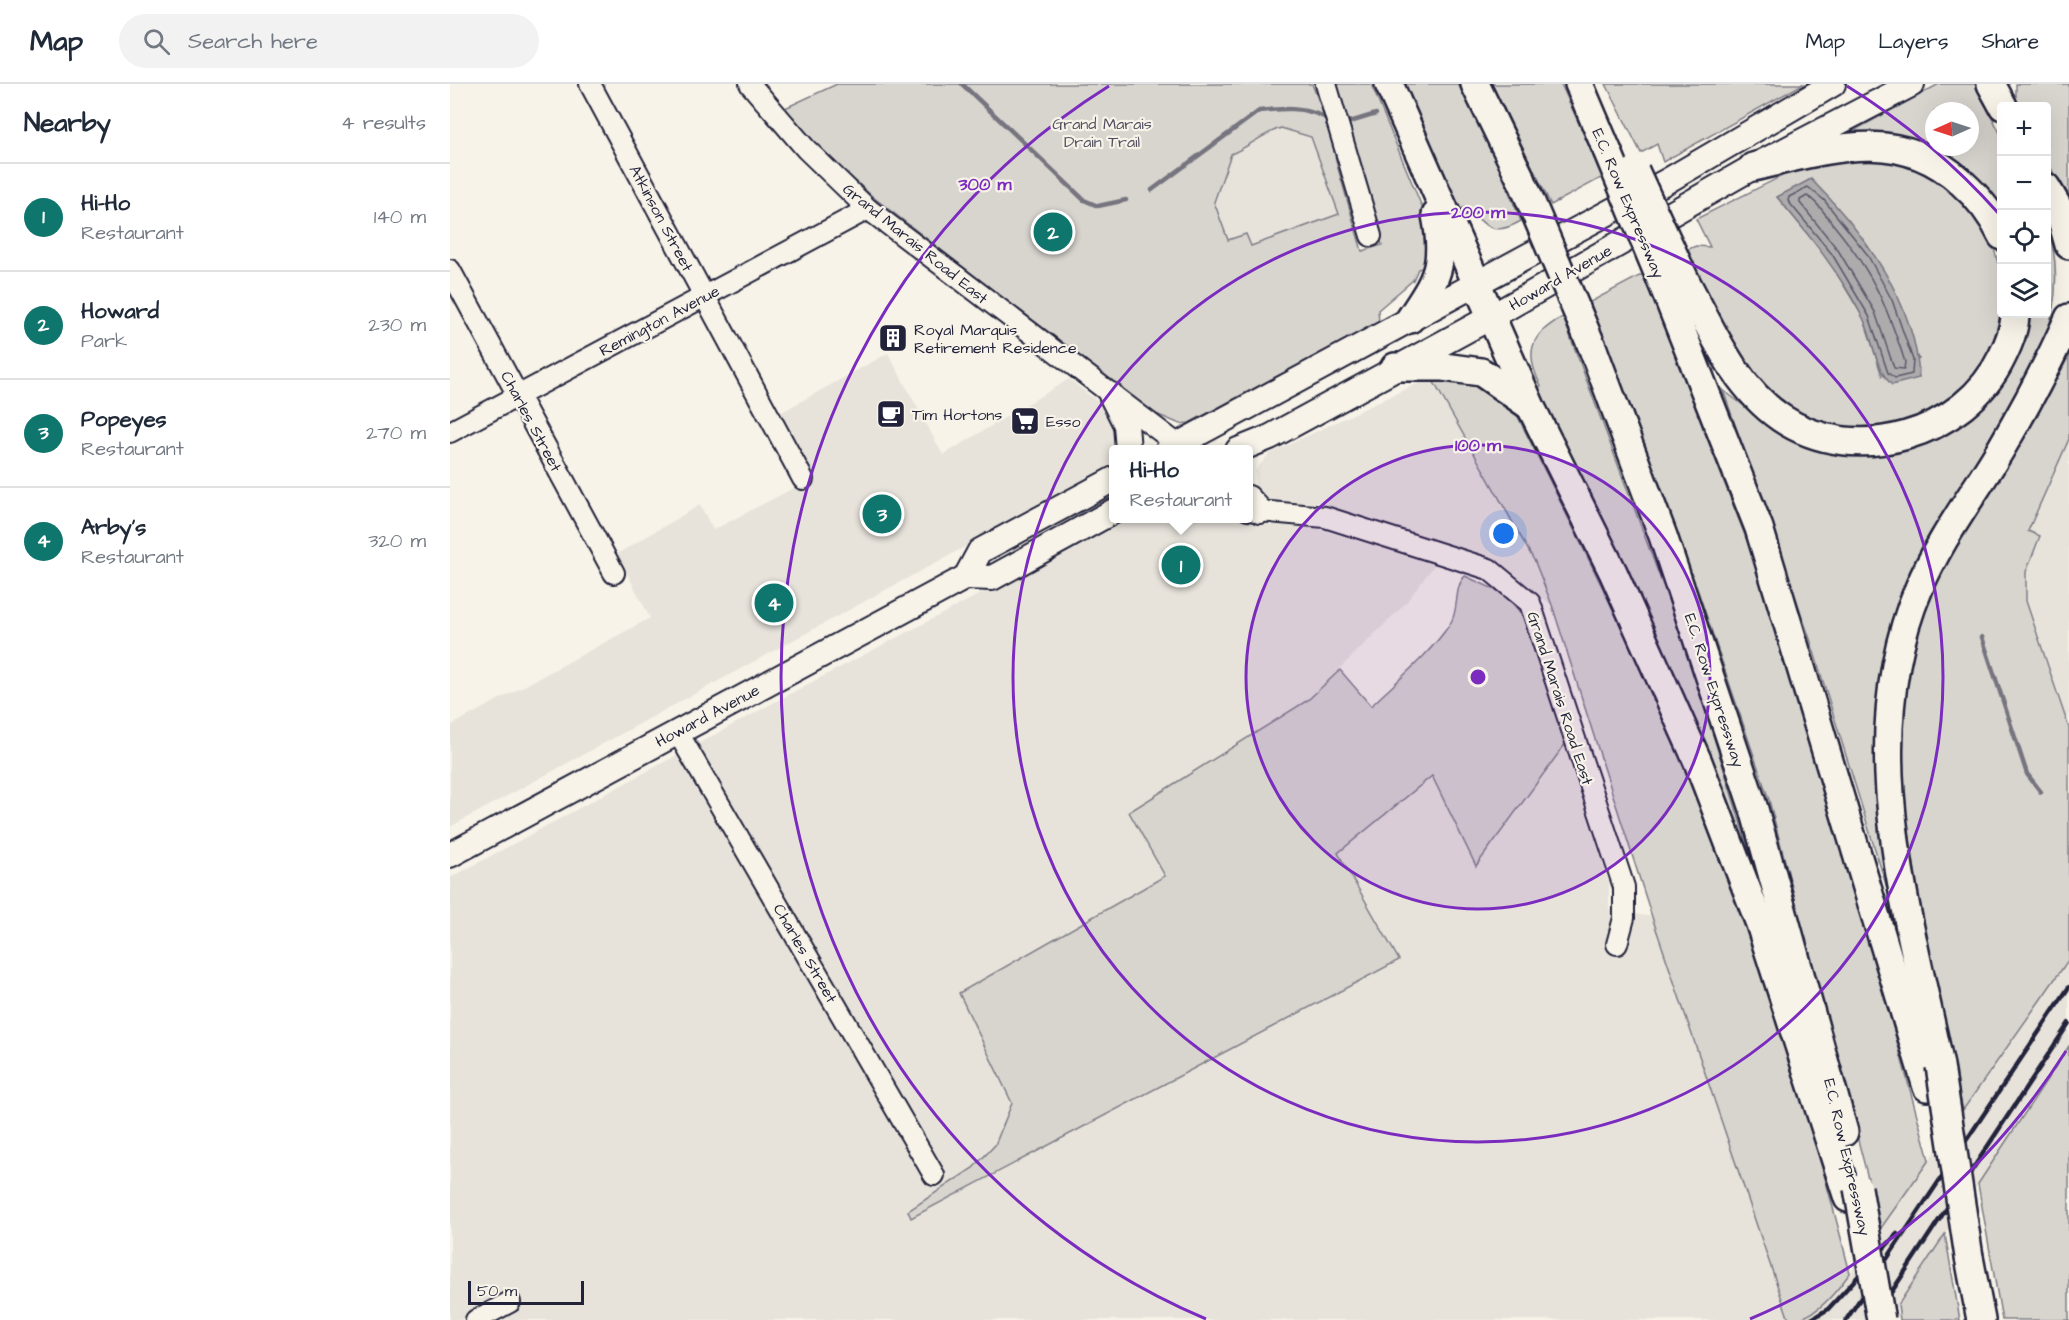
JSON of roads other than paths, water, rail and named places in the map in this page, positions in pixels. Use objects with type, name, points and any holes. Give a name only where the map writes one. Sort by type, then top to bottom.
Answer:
[{"type":"highway","points":[[1389,84],[1531,407],[1613,572],[1698,762],[1760,924],[1853,1193]]},
{"type":"highway","name":"E.C. Row Expressway","points":[[1475,84],[1522,181],[1593,349],[1664,536],[1754,809],[1836,1098],[1853,1193],[1881,1320]]},
{"type":"highway","name":"E.C. Row Expressway","points":[[1578,84],[1614,147]]},
{"type":"highway","points":[[1586,84],[1676,287],[1731,366],[1759,400],[1782,419],[1807,431],[1857,442],[1910,436],[1939,423],[1975,398],[1994,374],[2006,349],[2014,318]]},
{"type":"highway","points":[[1991,84],[2001,102]]},
{"type":"highway","points":[[2009,84],[2013,102]]},
{"type":"highway","points":[[1753,167],[1844,147],[1875,145],[1902,148],[1925,157],[1952,173],[1981,200],[1997,229]]},
{"type":"highway","points":[[1410,319],[1434,284],[1442,245],[1429,179]]},
{"type":"highway","points":[[2051,195],[2059,209],[2069,245]]},
{"type":"highway","name":"E.C. Row Expressway","points":[[1676,287],[1759,528],[1933,1077]]},
{"type":"highway","points":[[1981,1320],[1933,1077],[1896,842],[1887,764],[1890,699],[1901,644],[1919,588],[2038,385],[2069,318]]},
{"type":"highway","points":[[1395,367],[1443,367],[1481,372],[1531,407]]},
{"type":"main road","name":"Howard Avenue","points":[[1182,445],[1667,181],[1833,84]]},
{"type":"main road","name":"Howard Avenue","points":[[1250,445],[1270,437],[1395,367],[1491,317],[1753,167],[1912,84]]},
{"type":"main road","points":[[1111,395],[1126,425],[1128,445]]},
{"type":"main road","points":[[1253,457],[1270,437]]},
{"type":"main road","points":[[966,577],[980,551],[1109,480]]},
{"type":"main road","name":"Howard Avenue","points":[[450,855],[966,577],[992,578],[1109,513]]},
{"type":"street","name":"Atkinson Street","points":[[590,84],[803,479]]},
{"type":"street","name":"Grand Marais Road East","points":[[750,84],[806,150],[868,209],[1173,445]]},
{"type":"street","points":[[1326,84],[1371,236]]},
{"type":"street","name":"Remington Avenue","points":[[450,432],[868,209]]},
{"type":"street","name":"Charles Street","points":[[450,270],[614,573]]},
{"type":"street","name":"Grand Marais Road East","points":[[1253,506],[1325,517],[1490,569],[1530,603],[1624,887],[1624,918],[1617,944]]},
{"type":"street","name":"Charles Street","points":[[677,731],[934,1175]]},
{"type":"street","points":[[476,1320],[510,1302]]},
{"type":"water","points":[[1811,179],[1849,221],[1883,270],[1908,323],[1916,350],[1919,378],[1892,385],[1886,378],[1878,362],[1867,326],[1854,301],[1823,255],[1777,197]]},
{"type":"waterway","points":[[962,84],[1084,200],[1098,206],[1126,200]]},
{"type":"waterway","points":[[1152,190],[1259,111],[1293,109],[1309,111],[1324,117]]},
{"type":"waterway","points":[[1350,122],[1376,114]]},
{"type":"waterway","points":[[1982,637],[2027,774],[2041,792]]},
{"type":"railway","points":[[1846,1320],[2069,987]]},
{"type":"railway","points":[[1873,1320],[2069,1023]]},
{"type":"railway","points":[[1810,1320],[1828,1309],[1897,1234]]},
{"type":"place","name":"Howard","points":[[1053,232]]},
{"type":"place","name":"Royal Marquis Retirement Residence","points":[[893,338]]},
{"type":"place","name":"Tim Hortons","points":[[891,414]]},
{"type":"place","name":"Esso","points":[[1025,421]]},
{"type":"place","name":"Popeyes","points":[[882,514]]},
{"type":"place","name":"Hi-Ho","points":[[1181,565]]},
{"type":"place","name":"Arby's","points":[[774,603]]},
{"type":"park label","name":"Grand Marais Drain Trail","points":[[1102,132]]}]
